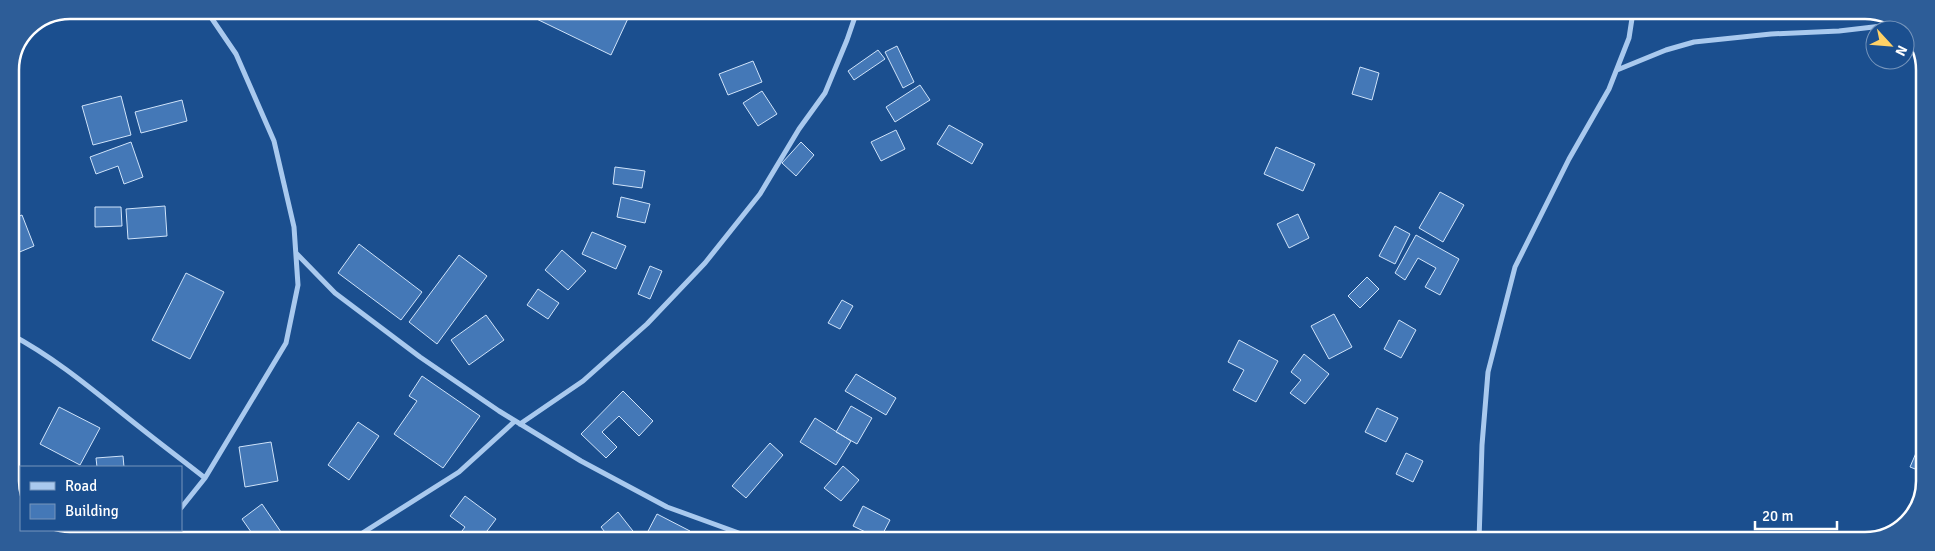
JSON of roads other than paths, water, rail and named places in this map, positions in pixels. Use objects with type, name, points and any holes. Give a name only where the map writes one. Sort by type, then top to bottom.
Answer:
[{"type":"street","points":[[182,507],[205,478],[286,343],[298,285],[294,227],[274,140],[236,54],[212,19]]},
{"type":"street","points":[[364,532],[459,472],[518,423],[583,381],[647,324],[706,263],[760,194],[799,129],[825,93],[854,19]]},
{"type":"street","points":[[1479,532],[1482,445],[1488,372],[1515,266],[1569,159],[1610,89],[1629,38],[1632,19]]},
{"type":"street","points":[[1617,70],[1666,50],[1694,42],[1771,34],[1865,28]]},
{"type":"street","points":[[296,253],[343,298],[420,357],[518,423],[581,461],[667,507],[736,532]]},
{"type":"street","points":[[19,339],[37,348],[86,383],[205,478]]}]
